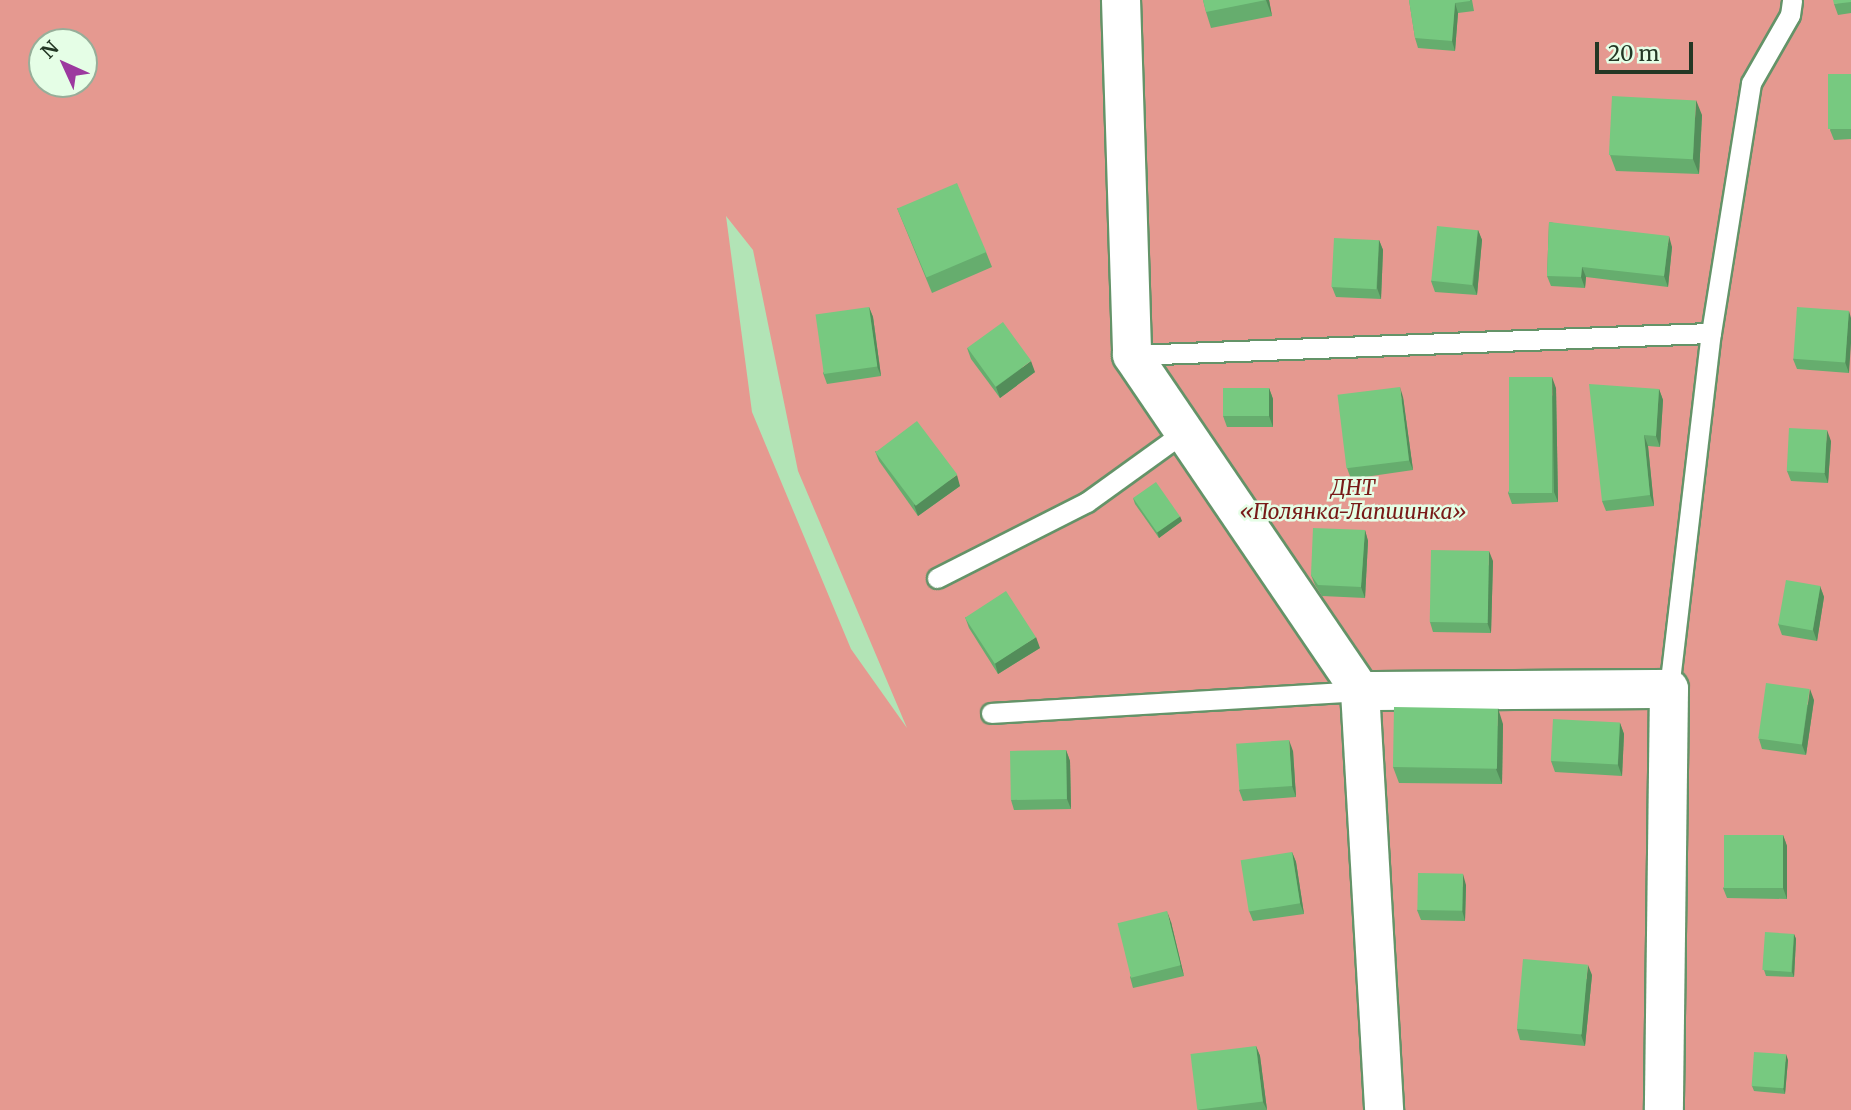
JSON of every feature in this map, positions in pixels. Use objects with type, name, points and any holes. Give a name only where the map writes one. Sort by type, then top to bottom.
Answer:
[{"type":"street","points":[[1121,0],[1132,355],[1360,691],[1384,1110]]},
{"type":"street","points":[[1360,691],[1669,690],[1664,1110]]},
{"type":"lane","points":[[1669,690],[1711,333],[1751,83],[1790,15],[1792,0]]},
{"type":"lane","points":[[1132,355],[1711,333]]},
{"type":"lane","points":[[937,578],[1087,502],[1184,432]]},
{"type":"lane","points":[[991,713],[1360,691]]},
{"type":"green space","name":"ДНТ «Полянка-Лапшинка»","points":[[0,0],[1851,0],[1851,1110],[0,1110]],"holes":[[[726,216],[753,250],[798,471],[907,728],[851,649],[752,412]]]},
{"type":"building","points":[[1203,0],[1266,0],[1206,12]]},
{"type":"building","points":[[1409,0],[1470,1],[1455,3],[1452,41],[1415,38]]},
{"type":"building","points":[[1833,0],[1851,0],[1851,2],[1834,4]]},
{"type":"building","points":[[1828,74],[1851,74],[1851,129],[1828,129]]},
{"type":"building","points":[[1612,96],[1696,100],[1693,159],[1609,155]]},
{"type":"building","points":[[957,183],[986,252],[926,277],[897,208]]},
{"type":"building","points":[[1549,222],[1669,236],[1664,276],[1582,267],[1581,277],[1547,276]]},
{"type":"building","points":[[1437,226],[1478,230],[1472,285],[1431,281]]},
{"type":"building","points":[[1334,238],[1379,240],[1376,289],[1331,287]]},
{"type":"building","points":[[869,307],[877,366],[824,374],[816,315]]},
{"type":"building","points":[[1797,307],[1849,311],[1845,363],[1793,359]]},
{"type":"building","points":[[1003,322],[1031,361],[996,387],[967,348]]},
{"type":"building","points":[[1509,377],[1552,377],[1552,493],[1509,493]]},
{"type":"building","points":[[1589,384],[1659,389],[1656,436],[1644,435],[1650,495],[1602,501]]},
{"type":"building","points":[[1400,387],[1409,460],[1346,468],[1337,395]]},
{"type":"building","points":[[1223,388],[1269,388],[1269,416],[1223,416]]},
{"type":"building","points":[[917,421],[957,475],[916,506],[875,452]]},
{"type":"building","points":[[1789,428],[1827,430],[1825,473],[1787,471]]},
{"type":"building","points":[[1156,482],[1180,516],[1157,532],[1133,498]]},
{"type":"building","points":[[1313,528],[1365,530],[1361,587],[1318,585],[1311,575]]},
{"type":"building","points":[[1431,550],[1489,551],[1488,623],[1430,622]]},
{"type":"building","points":[[1786,580],[1820,586],[1813,630],[1778,624]]},
{"type":"building","points":[[1006,591],[1036,637],[995,664],[965,618]]},
{"type":"building","points":[[1766,683],[1810,689],[1802,745],[1758,738]]},
{"type":"building","points":[[1394,707],[1498,709],[1497,769],[1393,767]]},
{"type":"building","points":[[1553,719],[1620,723],[1618,764],[1551,761]]},
{"type":"building","points":[[1289,740],[1292,786],[1239,790],[1236,744]]},
{"type":"building","points":[[1066,750],[1067,799],[1011,800],[1010,751]]},
{"type":"building","points":[[1724,835],[1783,835],[1783,888],[1724,888]]},
{"type":"building","points":[[1292,852],[1300,903],[1249,911],[1241,860]]},
{"type":"building","points":[[1418,873],[1463,874],[1462,911],[1417,910]]},
{"type":"building","points":[[1167,911],[1181,965],[1131,978],[1118,923]]},
{"type":"building","points":[[1765,932],[1794,934],[1791,972],[1762,970]]},
{"type":"building","points":[[1523,959],[1588,965],[1582,1034],[1517,1029]]},
{"type":"building","points":[[1256,1046],[1263,1102],[1197,1110],[1190,1054]]},
{"type":"building","points":[[1754,1052],[1786,1054],[1784,1088],[1752,1086]]}]
